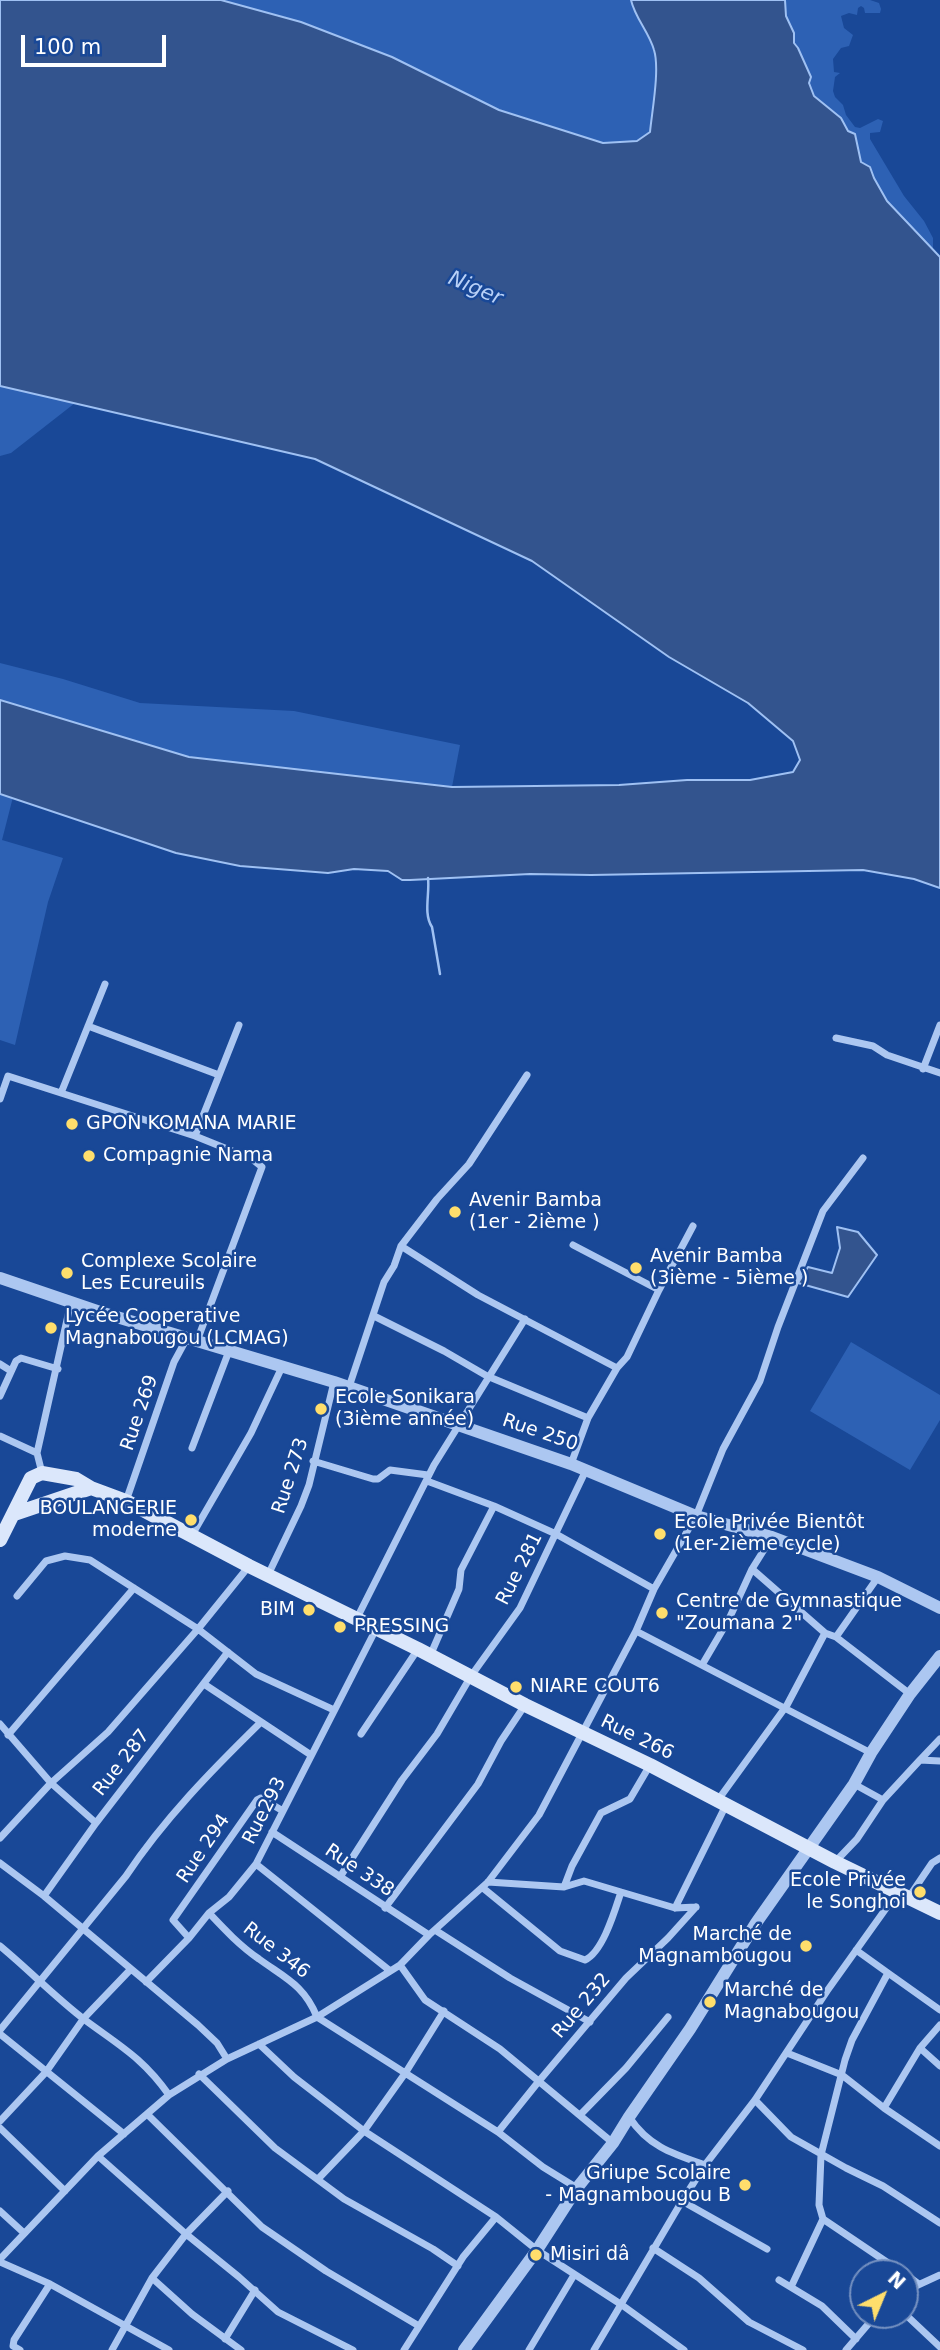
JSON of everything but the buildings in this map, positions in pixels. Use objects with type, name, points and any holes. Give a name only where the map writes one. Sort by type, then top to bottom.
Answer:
[{"type":"main road","name":"Rue 266","points":[[43,1473],[76,1479],[126,1501],[248,1566],[650,1765],[835,1862],[940,1913]]},
{"type":"main road","points":[[0,1540],[8,1519],[31,1478],[43,1473]]},
{"type":"main road","points":[[8,1519],[98,1489]]},
{"type":"street","points":[[61,1093],[104,984]]},
{"type":"street","points":[[0,1099],[8,1076],[195,1136],[239,1025]]},
{"type":"street","points":[[923,1069],[940,1025]]},
{"type":"street","points":[[88,1026],[219,1075]]},
{"type":"street","points":[[836,1038],[873,1046],[887,1055],[940,1073]]},
{"type":"street","points":[[349,1387],[384,1282],[394,1266],[401,1246],[437,1199],[469,1164],[527,1075]]},
{"type":"street","name":"Rue 269","points":[[126,1501],[174,1362],[192,1339],[262,1167],[252,1159],[195,1136]]},
{"type":"street","points":[[169,2350],[50,2284],[0,2260],[98,2156],[169,2095],[199,2074],[317,2017],[369,1986],[400,1965],[432,1932],[486,1885],[539,1815],[636,1631],[654,1589],[696,1516],[723,1449],[760,1381],[823,1211],[863,1158]]},
{"type":"street","points":[[571,1464],[588,1418],[617,1368],[627,1357],[693,1226]]},
{"type":"street","points":[[573,1245],[659,1290]]},
{"type":"street","points":[[401,1246],[478,1295],[617,1368]]},
{"type":"street","name":"Rue 250","points":[[0,1278],[334,1382],[571,1464],[696,1516],[772,1537],[878,1577],[940,1608]]},
{"type":"street","points":[[43,1473],[37,1453],[58,1370],[71,1302]]},
{"type":"street","points":[[374,1316],[487,1376],[588,1418]]},
{"type":"street","points":[[356,1620],[457,1425],[525,1319]]},
{"type":"street","points":[[191,1448],[229,1351]]},
{"type":"street","points":[[0,1396],[16,1361],[21,1357],[58,1370]]},
{"type":"street","points":[[0,1364],[11,1371]]},
{"type":"street","points":[[192,1535],[251,1433],[282,1367]]},
{"type":"street","name":"Rue 273","points":[[268,1575],[301,1506],[334,1382]]},
{"type":"street","points":[[0,1436],[37,1453]]},
{"type":"street","points":[[313,1461],[373,1479],[379,1479],[390,1469],[428,1478],[555,1534],[654,1589]]},
{"type":"street","name":"Rue 281","points":[[340,1877],[402,1780],[443,1726],[471,1676],[520,1608],[586,1470]]},
{"type":"street","points":[[361,1734],[424,1653],[459,1590],[461,1570],[494,1506]]},
{"type":"street","points":[[702,1665],[729,1619],[752,1569],[772,1537]]},
{"type":"street","points":[[17,1596],[46,1561],[65,1556],[90,1560],[198,1629],[257,1674],[334,1710]]},
{"type":"street","points":[[0,1838],[51,1783],[108,1732],[198,1629],[248,1566]]},
{"type":"street","points":[[752,1569],[825,1633],[836,1637],[910,1695]]},
{"type":"street","points":[[836,1637],[878,1577]]},
{"type":"street","points":[[8,1735],[134,1588]]},
{"type":"street","name":"Rue293","points":[[146,1982],[209,1913],[229,1897],[256,1864],[376,1629]]},
{"type":"street","points":[[636,1631],[871,1752]]},
{"type":"street","points":[[486,1885],[564,1887],[584,1881],[675,1908],[722,1803],[785,1708],[825,1633]]},
{"type":"street","name":"Rue 287","points":[[44,1896],[96,1823],[228,1652]]},
{"type":"street","points":[[464,2350],[537,2250],[577,2188],[613,2143],[690,2029],[756,1923],[854,1784],[871,1752],[910,1695],[940,1656]]},
{"type":"street","points":[[204,1684],[311,1755]]},
{"type":"street","points":[[385,1908],[478,1784],[501,1741],[525,1705]]},
{"type":"street","points":[[124,2134],[0,2032],[191,1791],[260,1723]]},
{"type":"street","points":[[0,1724],[51,1783],[96,1823]]},
{"type":"street","points":[[835,1862],[857,1839],[883,1800],[940,1740]]},
{"type":"street","points":[[920,1760],[940,1761]]},
{"type":"street","points":[[564,1887],[572,1866],[601,1814],[630,1799],[650,1765]]},
{"type":"street","points":[[854,1784],[883,1800]]},
{"type":"street","name":"Rue 294","points":[[189,1938],[173,1920],[257,1800],[261,1798],[283,1811]]},
{"type":"street","name":"Rue 338","points":[[272,1832],[385,1908],[590,2022]]},
{"type":"street","points":[[594,2350],[705,2165],[755,2100],[856,1950],[932,1863],[940,1858]]},
{"type":"street","points":[[0,1863],[82,1927],[198,2025],[217,2043],[227,2059]]},
{"type":"street","points":[[256,1864],[389,1970]]},
{"type":"street","points":[[486,1885],[560,1951],[585,1960],[590,1958],[605,1934],[621,1892]]},
{"type":"street","name":"Rue 232","points":[[498,2132],[626,1978],[696,1907],[675,1908]]},
{"type":"street","name":"Rue 346","points":[[209,1913],[234,1940],[290,1979],[309,1999],[317,2017]]},
{"type":"street","points":[[0,1946],[83,2018],[135,2054],[158,2078],[169,2095]]},
{"type":"street","points":[[856,1950],[940,2010]]},
{"type":"street","points":[[400,1965],[425,2000],[500,2049],[613,2143]]},
{"type":"street","points":[[0,2121],[46,2072],[83,2018],[131,1969]]},
{"type":"street","points":[[791,2287],[823,2219],[819,2205],[821,2155],[852,2040],[888,1973]]},
{"type":"street","points":[[318,2179],[364,2131],[406,2072],[444,2011]]},
{"type":"street","points":[[317,2017],[498,2132],[577,2188]]},
{"type":"street","points":[[581,2114],[668,2017]]},
{"type":"street","points":[[884,2108],[920,2048],[940,2025]]},
{"type":"street","points":[[259,2044],[294,2077],[364,2131],[496,2217],[537,2250],[622,2305],[684,2350]]},
{"type":"street","points":[[920,2048],[940,2066]]},
{"type":"street","points":[[787,2053],[842,2075],[940,2146]]},
{"type":"street","points":[[199,2074],[275,2148],[344,2199],[458,2266]]},
{"type":"street","points":[[755,2100],[791,2137],[883,2186],[940,2223]]},
{"type":"street","points":[[147,2114],[262,2227],[326,2271],[419,2326]]},
{"type":"street","points":[[629,2117],[640,2135],[664,2150],[705,2165]]},
{"type":"street","points":[[0,2127],[65,2191]]},
{"type":"street","points":[[98,2156],[278,2312],[353,2350]]},
{"type":"street","points":[[112,2350],[152,2278],[186,2234],[228,2191]]},
{"type":"street","points":[[682,2201],[767,2249]]},
{"type":"street","points":[[0,2211],[24,2233]]},
{"type":"street","points":[[404,2350],[458,2266],[496,2217]]},
{"type":"street","points":[[823,2219],[884,2259]]},
{"type":"street","points":[[653,2248],[699,2278],[749,2322],[803,2350]]},
{"type":"street","points":[[529,2350],[574,2275]]},
{"type":"street","points":[[919,2284],[940,2275]]},
{"type":"street","points":[[152,2278],[192,2314],[241,2350]]},
{"type":"street","points":[[779,2280],[822,2306],[856,2339]]},
{"type":"street","points":[[20,2350],[13,2346],[14,2340],[50,2284]]},
{"type":"street","points":[[225,2339],[255,2290]]},
{"type":"street","points":[[919,2327],[940,2347]]},
{"type":"street","points":[[846,2350],[864,2329]]},
{"type":"shaded area","points":[[221,0],[631,0],[652,43],[656,58],[650,132],[637,141],[603,143],[499,110],[392,57],[301,22]]},
{"type":"shaded area","points":[[785,0],[870,0],[879,3],[880,13],[865,13],[861,6],[857,15],[849,13],[841,16],[844,28],[853,35],[849,46],[841,48],[833,59],[834,72],[840,73],[835,77],[833,91],[855,127],[860,128],[878,119],[883,121],[880,132],[870,133],[870,139],[904,196],[924,221],[933,238],[933,249],[888,203],[875,182],[873,172],[861,162],[855,134],[848,131],[841,118],[814,96],[809,83],[811,76],[794,43],[794,33],[786,16]]},
{"type":"shaded area","points":[[0,386],[75,403],[11,453],[0,456]]},
{"type":"shaded area","points":[[0,663],[140,703],[294,711],[460,745],[452,787],[189,757],[0,700]]},
{"type":"shaded area","points":[[0,794],[13,797],[2,840],[63,858],[48,902],[15,1045],[0,1040]]},
{"type":"shaded area","points":[[851,1342],[940,1395],[940,1420],[910,1470],[810,1411]]},
{"type":"water","name":"Niger","points":[[0,0],[221,0],[301,22],[392,57],[499,110],[603,143],[637,141],[650,132],[656,58],[652,43],[631,0],[785,0],[786,16],[794,33],[794,43],[811,77],[809,83],[814,96],[841,118],[848,131],[855,134],[861,162],[870,167],[887,201],[940,257],[940,888],[914,879],[863,870],[530,874],[402,880],[388,871],[354,869],[328,873],[240,866],[176,853],[0,794],[0,700],[189,757],[452,787],[750,780],[793,772],[800,760],[793,741],[748,703],[669,657],[532,561],[315,459],[0,386]]},
{"type":"water","points":[[837,1227],[858,1232],[877,1255],[848,1297],[798,1283],[808,1267],[832,1273],[840,1248]]},
{"type":"waterway","points":[[428,878],[427,910],[440,974]]},
{"type":"place","name":"GPON KOMANA MARIE","points":[[72,1124]]},
{"type":"place","name":"Compagnie Nama","points":[[89,1156]]},
{"type":"place","name":"Avenir Bamba (1er - 2ième )","points":[[455,1212]]},
{"type":"place","name":"Avenir Bamba (3ième - 5ième )","points":[[636,1268]]},
{"type":"place","name":"Complexe Scolaire Les Ecureuils","points":[[67,1273]]},
{"type":"place","name":"Lycée Cooperative Magnabougou (LCMAG)","points":[[51,1328]]},
{"type":"place","name":"Ecole Sonikara (3ième année)","points":[[321,1409]]},
{"type":"place","name":"BOULANGERIE moderne","points":[[191,1520]]},
{"type":"place","name":"Ecole Privée Bientôt (1er-2ième cycle)","points":[[660,1534]]},
{"type":"place","name":"BIM","points":[[309,1610]]},
{"type":"place","name":"Centre de Gymnastique \"Zoumana 2\"","points":[[662,1613]]},
{"type":"place","name":"PRESSING","points":[[340,1627]]},
{"type":"place","name":"NIARE COUT6","points":[[516,1687]]},
{"type":"place","name":"Ecole Privée le Songhoi","points":[[920,1892]]},
{"type":"place","name":"Marché de Magnambougou","points":[[806,1946]]},
{"type":"place","name":"Marché de Magnabougou","points":[[710,2002]]},
{"type":"place","name":"Griupe Scolaire - Magnambougou B","points":[[745,2185]]},
{"type":"place","name":"Misiri dâ","points":[[536,2255]]}]
